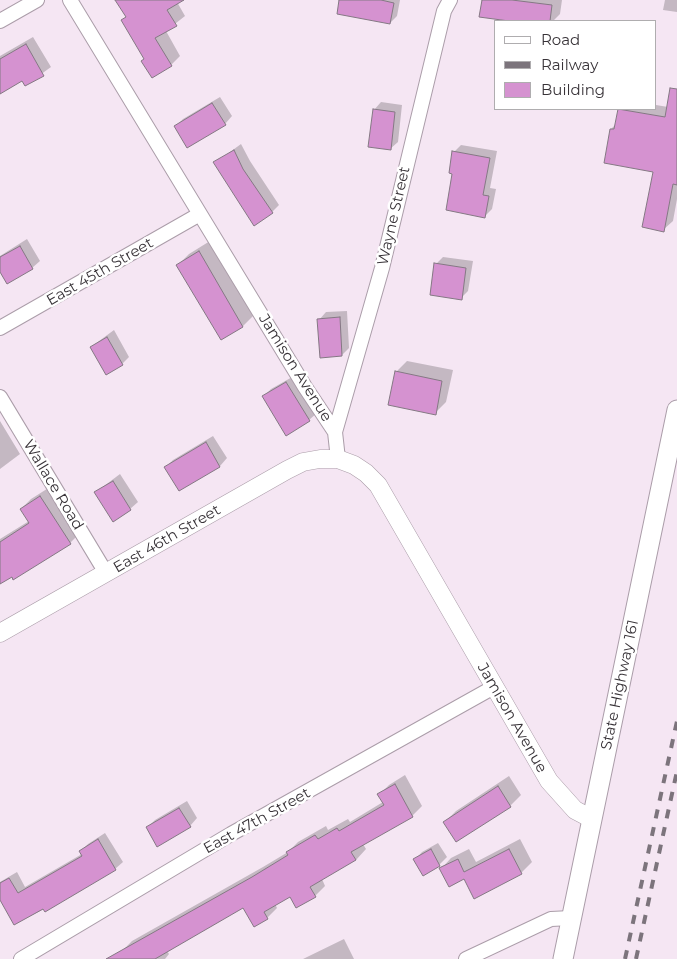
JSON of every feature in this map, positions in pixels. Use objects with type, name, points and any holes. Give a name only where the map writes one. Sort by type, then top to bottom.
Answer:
[{"type":"main road","name":"State Highway 161","points":[[563,959],[677,410]]},
{"type":"street","points":[[0,21],[37,0]]},
{"type":"street","name":"Jamison Avenue","points":[[70,0],[304,387],[335,432],[338,459],[360,469],[378,485],[549,782],[575,810],[592,819]]},
{"type":"street","name":"Wayne Street","points":[[335,432],[382,268],[444,11],[450,0]]},
{"type":"street","name":"East 45th Street","points":[[0,328],[200,214]]},
{"type":"street","name":"Wallace Road","points":[[0,397],[106,573]]},
{"type":"street","name":"East 46th Street","points":[[0,633],[303,462],[320,459],[338,459]]},
{"type":"street","name":"East 47th Street","points":[[21,959],[231,834],[494,687]]},
{"type":"street","points":[[466,959],[551,919],[571,918]]},
{"type":"building","points":[[115,0],[184,0],[167,10],[177,26],[155,38],[172,66],[152,78],[141,61],[144,59],[121,20],[126,17]]},
{"type":"building","points":[[339,0],[381,0],[394,3],[390,24],[337,14]]},
{"type":"building","points":[[482,0],[512,0],[552,5],[550,20],[502,20],[479,17]]},
{"type":"building","points":[[26,44],[44,76],[25,86],[22,81],[0,94],[0,59]]},
{"type":"building","points":[[670,88],[677,89],[677,185],[673,184],[664,232],[642,227],[653,172],[604,163],[610,129],[614,129],[618,110],[665,117]]},
{"type":"building","points":[[212,103],[226,125],[187,148],[174,126]]},
{"type":"building","points":[[373,109],[395,112],[391,150],[368,147]]},
{"type":"building","points":[[234,150],[243,169],[273,213],[254,226],[213,162]]},
{"type":"building","points":[[452,151],[490,158],[483,195],[489,196],[485,218],[446,210],[452,174],[449,173]]},
{"type":"building","points":[[20,246],[33,269],[7,284],[0,272],[0,257]]},
{"type":"building","points":[[199,251],[243,327],[221,340],[176,265]]},
{"type":"building","points":[[434,263],[466,268],[462,300],[430,295]]},
{"type":"building","points":[[340,317],[342,356],[320,358],[317,319]]},
{"type":"building","points":[[107,337],[123,365],[106,375],[90,347]]},
{"type":"building","points":[[395,371],[442,381],[436,415],[388,405]]},
{"type":"building","points":[[286,382],[310,421],[286,436],[262,396]]},
{"type":"building","points":[[206,442],[220,467],[179,491],[164,467]]},
{"type":"building","points":[[113,481],[131,510],[113,522],[94,492]]},
{"type":"building","points":[[40,496],[71,544],[13,580],[12,577],[0,584],[0,542],[29,523],[20,509]]},
{"type":"building","points":[[395,784],[413,817],[351,852],[356,860],[310,887],[316,897],[296,908],[290,897],[264,912],[268,919],[254,927],[243,908],[155,959],[106,959],[252,877],[288,855],[286,852],[315,835],[318,839],[337,828],[339,831],[384,805],[377,794]]},
{"type":"building","points":[[498,786],[511,807],[456,842],[443,822]]},
{"type":"building","points":[[179,808],[191,827],[157,847],[146,827]]},
{"type":"building","points":[[98,839],[116,870],[45,912],[43,909],[14,925],[0,900],[0,883],[9,878],[18,893],[82,856],[79,851]]},
{"type":"building","points":[[431,849],[440,866],[423,876],[413,859]]},
{"type":"building","points":[[509,849],[522,874],[474,899],[464,879],[449,887],[439,868],[458,859],[464,872]]},
{"type":"railway","points":[[625,959],[677,721]]},
{"type":"railway","points":[[636,959],[677,771]]}]
